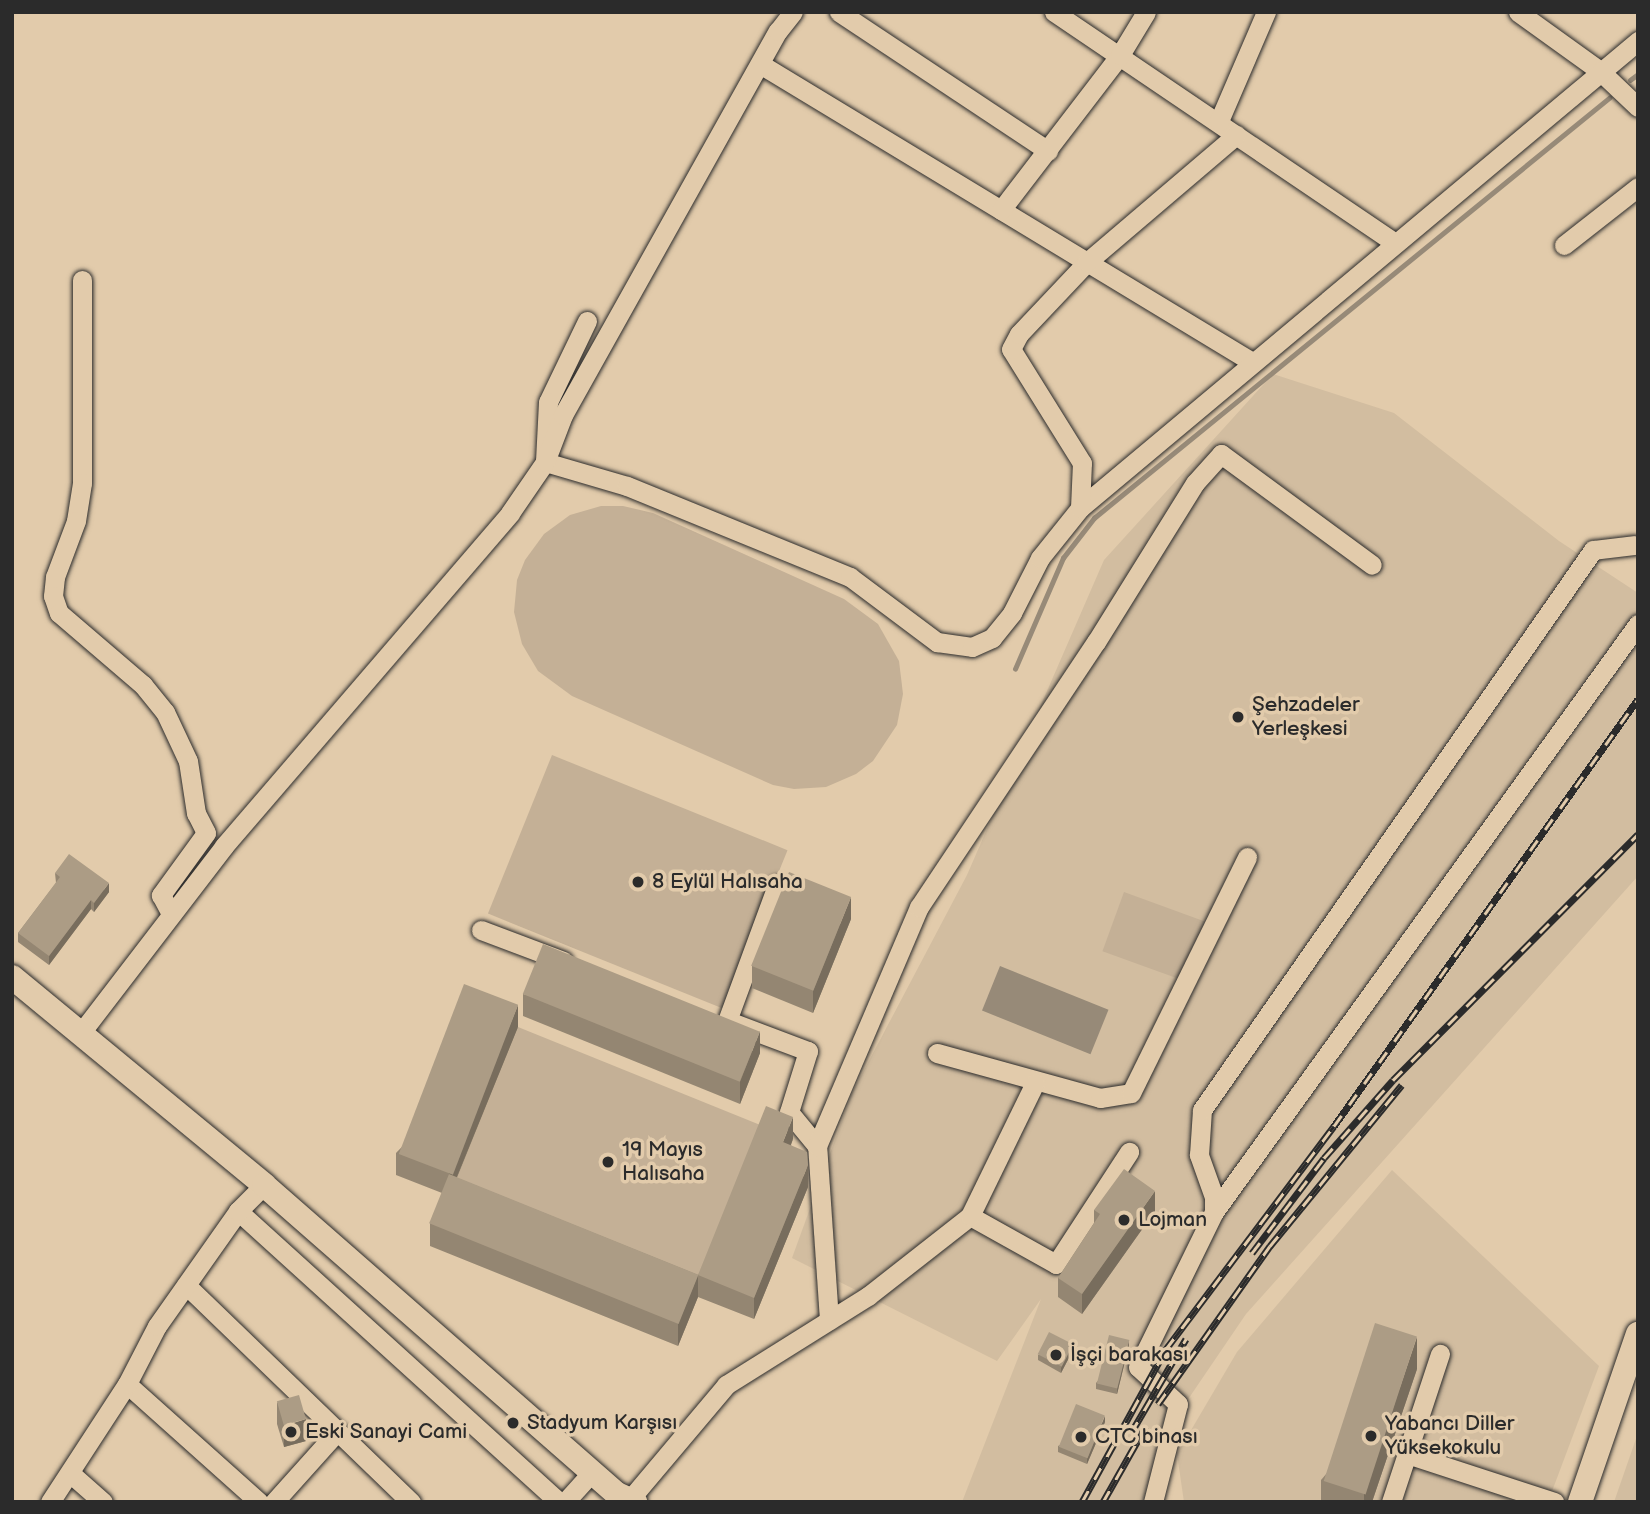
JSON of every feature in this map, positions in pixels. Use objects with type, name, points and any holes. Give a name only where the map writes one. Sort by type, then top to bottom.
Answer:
[{"type":"main road","points":[[12,978],[264,1185],[626,1499]]},
{"type":"main road","points":[[1580,1502],[1637,1348]]},
{"type":"main road","points":[[1591,1502],[1637,1348]]},
{"type":"street","points":[[80,1034],[224,846],[510,513],[545,462],[563,415],[760,64],[793,12]]},
{"type":"street","points":[[839,12],[1048,151]]},
{"type":"street","points":[[1001,210],[1120,55],[1146,12]]},
{"type":"street","points":[[1219,121],[1266,12]]},
{"type":"street","points":[[1518,12],[1600,71],[1636,102]]},
{"type":"street","points":[[1056,13],[1394,242]]},
{"type":"street","points":[[545,462],[627,486],[850,578],[937,642],[972,647],[992,638],[1005,621],[1040,558],[1080,508],[1394,242],[1457,195],[1638,41]]},
{"type":"street","points":[[760,64],[1252,362]]},
{"type":"street","points":[[1080,508],[1082,463],[1011,349],[1019,334],[1087,262],[1236,135]]},
{"type":"street","points":[[1564,245],[1638,187]]},
{"type":"street","points":[[82,280],[82,483],[76,521],[55,577],[53,596],[59,612],[143,685],[164,712],[188,761],[196,813],[206,833],[161,895],[171,914]]},
{"type":"street","points":[[545,462],[548,402],[587,321]]},
{"type":"street","points":[[829,1320],[817,1146],[919,907],[1096,642],[1195,483],[1220,454],[1372,565]]},
{"type":"street","points":[[1214,1212],[1214,1197],[1199,1155],[1202,1110],[1593,550],[1635,545]]},
{"type":"street","points":[[1153,1502],[1178,1404],[1138,1367],[1214,1212],[1638,624]]},
{"type":"street","points":[[937,1054],[1035,1083],[1100,1098],[1131,1093],[1247,857]]},
{"type":"street","points":[[777,885],[720,1019],[808,1051],[789,1112],[817,1146]]},
{"type":"street","points":[[481,930],[585,969]]},
{"type":"street","points":[[626,1499],[726,1385],[868,1296],[970,1216],[1035,1083]]},
{"type":"street","points":[[970,1216],[1056,1264],[1129,1152]]},
{"type":"street","points":[[50,1502],[127,1384],[186,1285],[238,1211],[264,1185]]},
{"type":"street","points":[[238,1211],[559,1502]]},
{"type":"street","points":[[186,1285],[335,1434],[411,1502]]},
{"type":"street","points":[[1391,1502],[1440,1354]]},
{"type":"street","points":[[127,1384],[260,1502]]},
{"type":"street","points":[[274,1502],[335,1434]]},
{"type":"street","points":[[1407,1454],[1554,1502]]},
{"type":"street","points":[[565,1502],[593,1471]]},
{"type":"street","points":[[70,1473],[103,1502]]},
{"type":"shaded area","name":"Şehzadeler Yerleşkesi","points":[[1273,374],[1394,413],[1559,541],[1638,593],[1638,876],[1246,1314],[1176,1417],[1154,1502],[962,1502],[1041,1299],[997,1361],[792,1258],[852,1093],[967,875],[1104,560]]},
{"type":"shaded area","points":[[601,506],[623,506],[653,513],[844,599],[878,624],[899,661],[903,694],[897,725],[873,761],[856,774],[826,787],[794,789],[773,785],[572,696],[538,671],[522,644],[514,612],[517,580],[525,560],[544,534],[570,515]]},
{"type":"shaded area","name":"8 Eylül Halısaha","points":[[552,755],[788,850],[723,1009],[488,914]]},
{"type":"shaded area","points":[[1124,892],[1205,921],[1183,981],[1102,951]]},
{"type":"shaded area","points":[[1000,966],[1108,1010],[1090,1054],[982,1011]]},
{"type":"shaded area","name":"19 Mayıs Halısaha","points":[[518,1027],[766,1127],[698,1297],[449,1197]]},
{"type":"shaded area","points":[[1392,1170],[1599,1366],[1548,1502],[1184,1502],[1177,1454],[1237,1352]]},
{"type":"shaded area","points":[[1638,1433],[1638,1502],[1614,1502]]},
{"type":"building","points":[[69,854],[109,883],[94,903],[91,900],[49,956],[18,933],[60,877],[55,873]]},
{"type":"building","points":[[789,872],[851,897],[813,991],[751,966]]},
{"type":"building","points":[[543,944],[760,1032],[740,1082],[523,994]]},
{"type":"building","points":[[464,984],[518,1005],[453,1175],[399,1154]]},
{"type":"building","points":[[766,1106],[793,1117],[783,1142],[807,1152],[808,1165],[754,1298],[698,1275]]},
{"type":"building","points":[[1124,1169],[1155,1191],[1082,1294],[1058,1278],[1100,1214],[1094,1210]]},
{"type":"building","points":[[449,1174],[698,1275],[679,1324],[429,1223]]},
{"type":"building","name":"Yabancı Diller Yüksekokulu","points":[[1375,1323],[1417,1337],[1366,1494],[1324,1481]]},
{"type":"building","name":"İşçi barakası","points":[[1049,1332],[1073,1344],[1062,1367],[1038,1354]]},
{"type":"building","points":[[1109,1335],[1129,1340],[1117,1389],[1097,1384]]},
{"type":"building","points":[[299,1395],[306,1419],[284,1425],[277,1401]]},
{"type":"building","name":"CTC binası","points":[[1076,1404],[1105,1416],[1088,1458],[1059,1447]]},
{"type":"waterway","points":[[1630,80],[1638,74]]},
{"type":"waterway","points":[[1015,669],[1063,558],[1094,518],[1609,98]]},
{"type":"railway","points":[[1082,1502],[1166,1349],[1334,1126],[1638,699]]},
{"type":"railway","points":[[1252,1253],[1324,1158],[1393,1080],[1638,834]]},
{"type":"railway","points":[[1158,1404],[1270,1246],[1402,1085]]},
{"type":"railway","points":[[1131,1433],[1186,1339]]},
{"type":"railway","points":[[1103,1502],[1146,1426]]},
{"type":"place","name":"Şehzadeler Yerleşkesi","points":[[1238,717]]},
{"type":"place","name":"8 Eylül Halısaha","points":[[638,882]]},
{"type":"place","name":"19 Mayıs Halısaha","points":[[608,1162]]},
{"type":"place","name":"Lojman","points":[[1124,1220]]},
{"type":"place","name":"İşçi barakası","points":[[1056,1355]]},
{"type":"place","name":"Stadyum Karşısı","points":[[513,1423]]},
{"type":"place","name":"Eski Sanayi Cami","points":[[291,1432]]},
{"type":"place","name":"Yabancı Diller Yüksekokulu","points":[[1371,1436]]},
{"type":"place","name":"CTC binası","points":[[1081,1437]]}]
